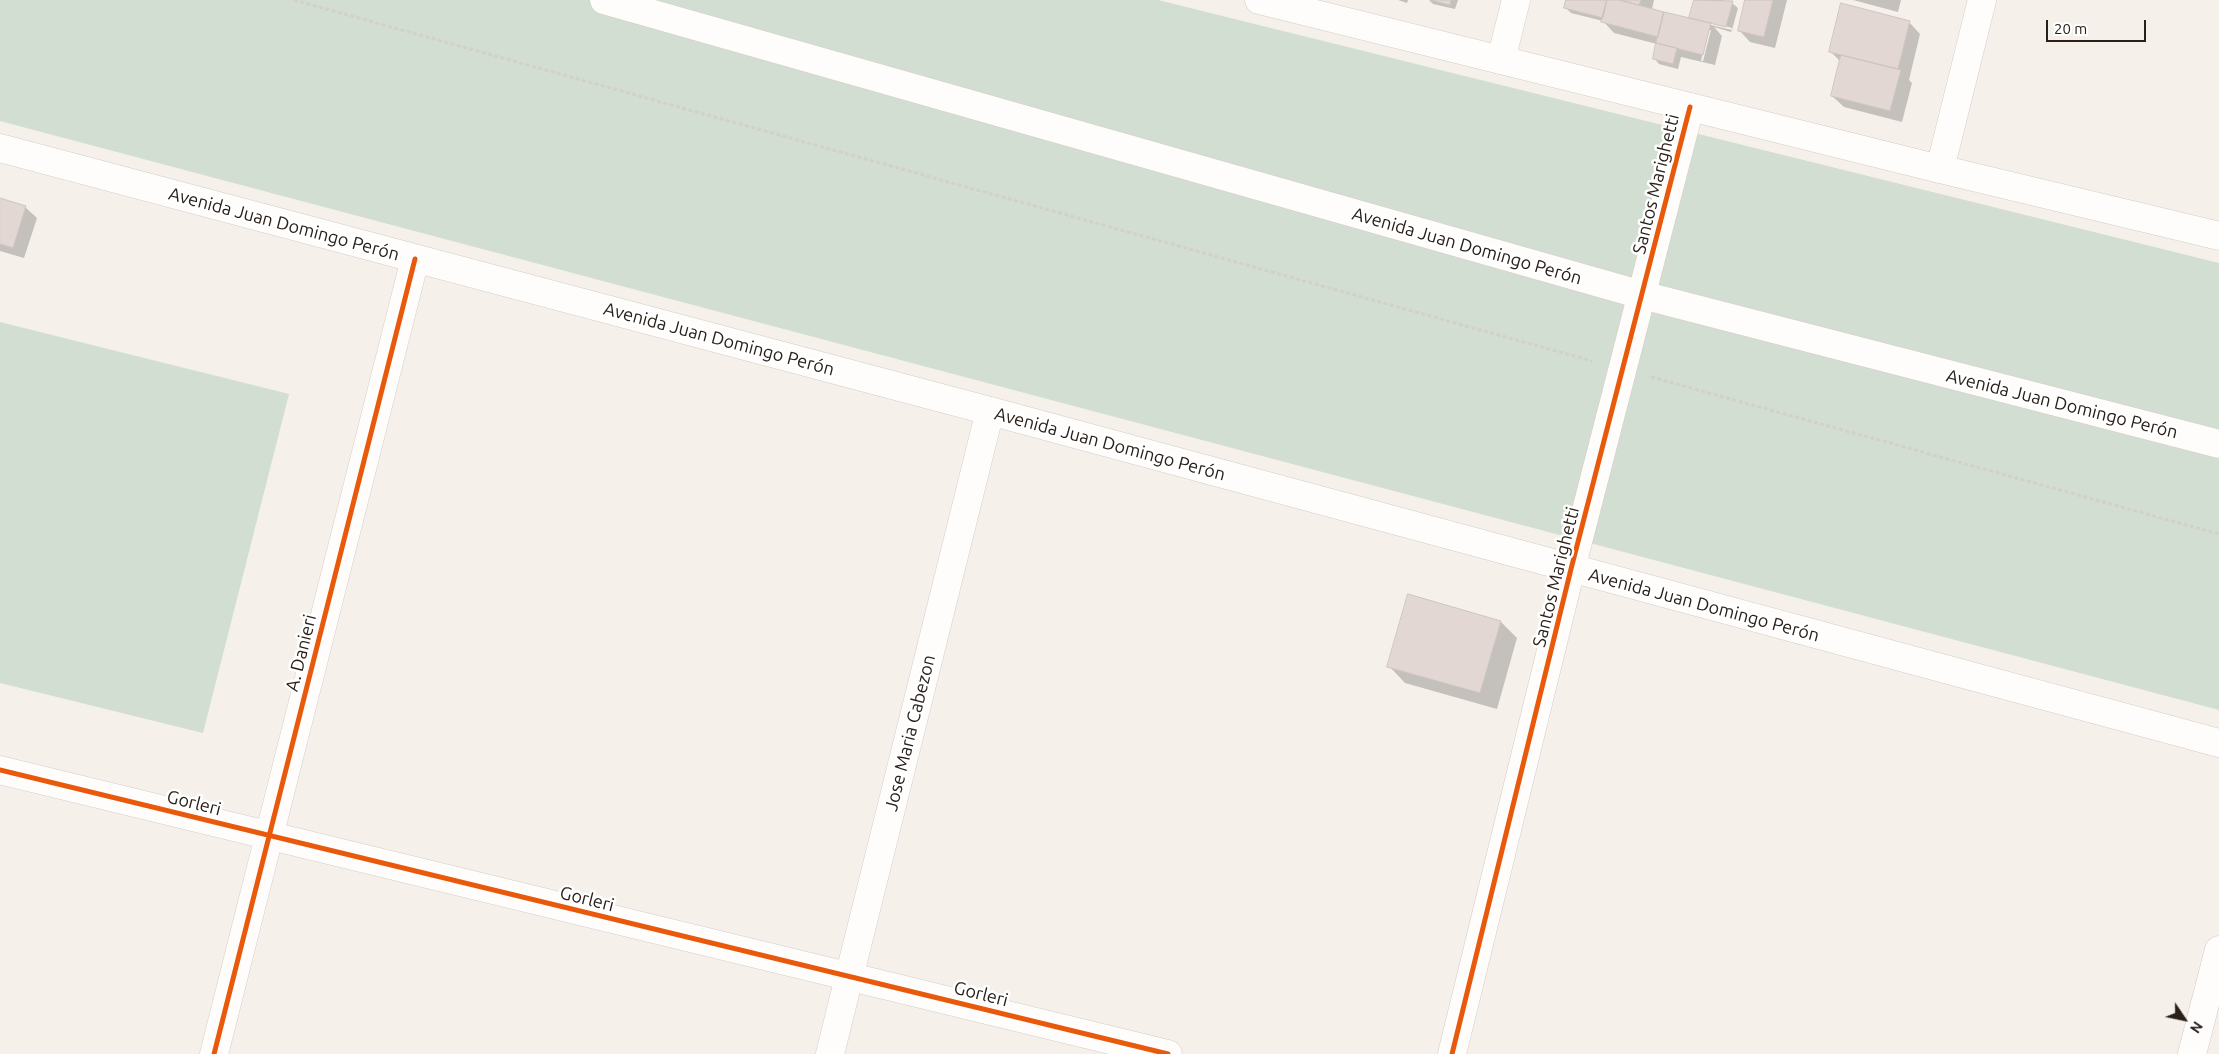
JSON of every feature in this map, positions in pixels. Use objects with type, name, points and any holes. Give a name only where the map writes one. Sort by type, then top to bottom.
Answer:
[{"type":"main road","name":"Avenida Juan Domingo Perón","points":[[604,0],[1642,295],[2219,444]]},
{"type":"main road","points":[[1259,0],[1940,170],[2219,236]]},
{"type":"main road","points":[[1501,60],[1516,0]]},
{"type":"main road","points":[[1940,170],[1982,0]]},
{"type":"main road","name":"Santos Marighetti","points":[[1452,1054],[1571,569],[1690,107]]},
{"type":"main road","name":"Avenida Juan Domingo Perón","points":[[0,148],[990,411],[2219,743]]},
{"type":"main road","name":"A. Danieri","points":[[214,1054],[415,259]]},
{"type":"main road","name":"Jose Maria Cabezon","points":[[830,1054],[990,411]]},
{"type":"main road","name":"Gorleri","points":[[0,770],[1168,1054]]},
{"type":"main road","points":[[2192,1054],[2219,950]]},
{"type":"path","points":[[294,0],[2219,534]]},
{"type":"green space","points":[[0,0],[1158,0],[2219,263],[2219,710],[0,121]]},
{"type":"green space","points":[[0,322],[289,394],[203,733],[0,683]]},
{"type":"building","points":[[1431,0],[1451,0],[1450,5]]},
{"type":"building","points":[[1566,0],[1607,0],[1603,18],[1564,8]]},
{"type":"building","points":[[1607,0],[1620,0],[1664,12],[1658,37],[1601,22]]},
{"type":"building","points":[[1620,0],[1641,0],[1639,5]]},
{"type":"building","points":[[1694,0],[1733,1],[1726,27],[1689,18]]},
{"type":"building","points":[[1745,0],[1773,0],[1764,37],[1738,31]]},
{"type":"building","points":[[1841,3],[1910,21],[1898,69],[1829,52]]},
{"type":"building","points":[[1664,12],[1711,23],[1703,55],[1656,43]]},
{"type":"building","points":[[1656,43],[1677,48],[1673,64],[1653,59]]},
{"type":"building","points":[[1841,55],[1901,70],[1890,111],[1831,96]]},
{"type":"building","points":[[0,198],[26,206],[13,248],[0,244]]},
{"type":"building","points":[[1408,594],[1501,621],[1480,693],[1387,667]]},
{"type":"cycle path","points":[[1452,1054],[1571,569],[1690,107]]},
{"type":"cycle path","points":[[214,1054],[415,259]]},
{"type":"cycle path","points":[[0,770],[1168,1054]]}]
